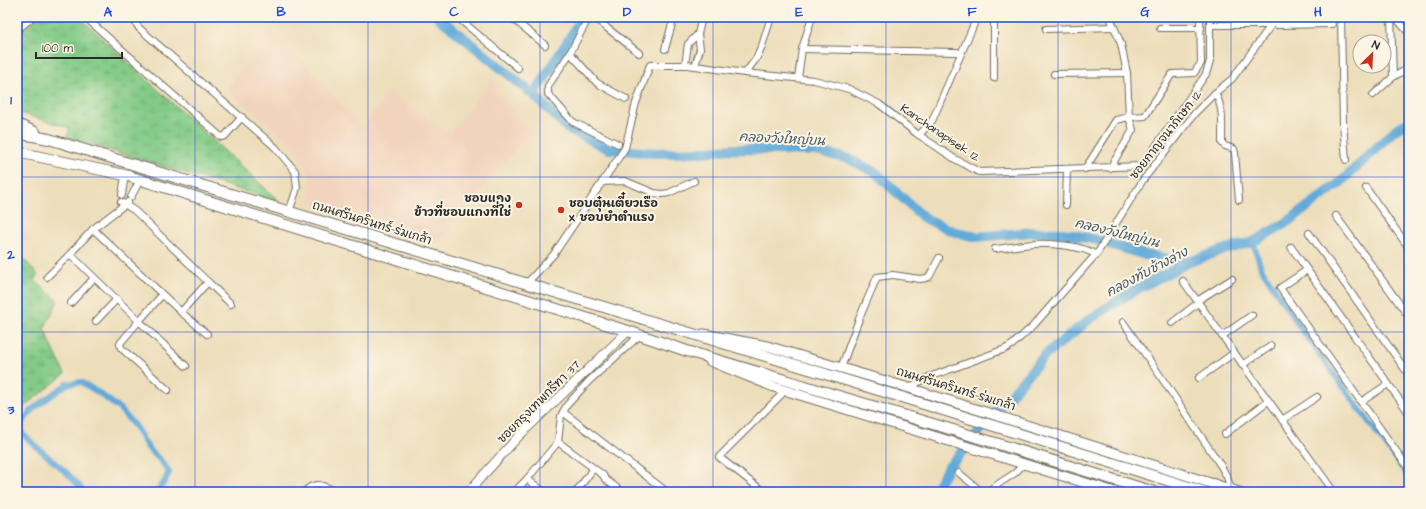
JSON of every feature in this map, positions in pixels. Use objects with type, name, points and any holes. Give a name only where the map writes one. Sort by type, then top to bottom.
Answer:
[{"type":"main road","name":"ถนนศรีนครินทร์-ร่มเกล้า","points":[[17,124],[49,139]]},
{"type":"main road","name":"ถนนศรีนครินทร์-ร่มเกล้า","points":[[17,133],[49,139],[688,331],[1205,492]]},
{"type":"main road","points":[[17,146],[60,161]]},
{"type":"main road","points":[[17,152],[140,180],[628,331],[687,351],[1154,492]]},
{"type":"main road","name":"ถนนศรีนครินทร์-ร่มเกล้า","points":[[688,331],[755,344],[842,368],[1213,484]]},
{"type":"main road","points":[[687,351],[737,373],[786,391],[1115,492]]},
{"type":"main road","points":[[1213,484],[1233,491]]},
{"type":"street","points":[[17,30],[34,17]]},
{"type":"street","points":[[85,17],[221,137],[225,136],[242,117]]},
{"type":"street","points":[[132,17],[139,28],[275,147],[295,171],[297,188],[289,212]]},
{"type":"street","points":[[457,17],[518,68]]},
{"type":"street","points":[[511,17],[545,45]]},
{"type":"street","points":[[589,17],[570,53],[548,86],[548,94],[573,122],[618,144]]},
{"type":"street","points":[[595,17],[639,53]]},
{"type":"street","points":[[665,48],[674,17]]},
{"type":"street","points":[[695,66],[700,49],[698,34],[702,17]]},
{"type":"street","points":[[745,73],[756,59],[771,17]]},
{"type":"street","points":[[798,78],[802,49],[812,17]]},
{"type":"street","points":[[919,135],[932,121],[977,17]]},
{"type":"street","points":[[994,17],[994,78]]},
{"type":"street","points":[[1110,17],[1121,44],[1127,73],[1129,117],[1133,130],[1110,168]]},
{"type":"street","points":[[1085,169],[1116,120],[1145,116],[1172,74],[1194,73],[1201,63],[1200,17]]},
{"type":"street","name":"Kanchanapisek 12","points":[[602,182],[624,148],[636,103],[650,65],[685,65],[798,78],[814,80],[849,89],[879,104],[919,135],[955,159],[979,172],[1068,170],[1142,166],[1206,74],[1210,61],[1210,17]]},
{"type":"street","name":"ซอยกาญจนาภิเษก 12","points":[[909,388],[924,379],[1005,349],[1012,345],[1034,325],[1097,253],[1143,180],[1195,113],[1214,93],[1232,79],[1277,17]]},
{"type":"street","points":[[1322,17],[1322,24]]},
{"type":"street","points":[[1341,17],[1343,124],[1346,160]]},
{"type":"street","points":[[1391,17],[1393,77]]},
{"type":"street","points":[[1395,17],[1409,33]]},
{"type":"street","points":[[1275,25],[1332,24]]},
{"type":"street","points":[[1211,25],[1266,25]]},
{"type":"street","points":[[1046,29],[1114,27]]},
{"type":"street","points":[[1160,28],[1201,28]]},
{"type":"street","points":[[685,65],[688,44],[698,34]]},
{"type":"street","points":[[802,49],[957,52]]},
{"type":"street","points":[[570,53],[597,82],[626,99]]},
{"type":"street","points":[[1373,95],[1393,77],[1409,68]]},
{"type":"street","points":[[1054,74],[1127,73]]},
{"type":"street","points":[[1214,93],[1220,101],[1221,107],[1222,143],[1225,146],[1234,149],[1235,153],[1239,200]]},
{"type":"street","points":[[1066,206],[1068,170]]},
{"type":"street","points":[[124,176],[124,201],[231,304]]},
{"type":"street","points":[[47,277],[93,229],[124,201],[140,180]]},
{"type":"street","points":[[527,283],[554,254],[602,182],[625,181],[654,193],[662,194],[669,193],[694,181]]},
{"type":"street","points":[[1366,188],[1409,248]]},
{"type":"street","points":[[1336,216],[1409,317]]},
{"type":"street","points":[[93,229],[162,295],[207,334]]},
{"type":"street","points":[[1309,233],[1409,375]]},
{"type":"street","points":[[995,249],[1036,244],[1077,247],[1097,253]]},
{"type":"street","points":[[1291,247],[1409,413]]},
{"type":"street","points":[[70,254],[186,366]]},
{"type":"street","points":[[842,368],[859,319],[878,277],[893,275],[920,279],[926,278],[929,277],[939,258]]},
{"type":"street","points":[[1307,270],[1280,288],[1409,468]]},
{"type":"street","points":[[71,303],[94,278]]},
{"type":"street","points":[[1172,323],[1198,302],[1232,279]]},
{"type":"street","points":[[1183,281],[1268,402],[1334,492]]},
{"type":"street","points":[[181,312],[208,282]]},
{"type":"street","points":[[162,295],[120,344],[121,348],[168,390]]},
{"type":"street","points":[[96,321],[117,300]]},
{"type":"street","points":[[1222,336],[1252,315]]},
{"type":"street","points":[[1123,322],[1162,376],[1221,466],[1233,491]]},
{"type":"street","name":"ซอยกรุงเทพกรีฑา 37","points":[[468,492],[517,438],[628,331]]},
{"type":"street","points":[[514,492],[558,442],[563,412],[567,406],[589,381],[640,335]]},
{"type":"street","points":[[1242,365],[1271,346]]},
{"type":"street","points":[[1199,378],[1234,353]]},
{"type":"street","points":[[1361,402],[1388,384]]},
{"type":"street","points":[[764,492],[719,457],[786,391]]},
{"type":"street","points":[[1282,420],[1317,397]]},
{"type":"street","points":[[1225,434],[1268,402]]},
{"type":"street","points":[[563,412],[667,492]]},
{"type":"street","points":[[558,442],[603,475],[605,479],[622,492]]},
{"type":"street","points":[[986,492],[1014,473],[1024,464]]},
{"type":"street","points":[[576,492],[593,469]]},
{"type":"street","points":[[959,473],[982,492]]},
{"type":"street","points":[[527,479],[544,492]]},
{"type":"street","points":[[304,492],[314,485],[320,485],[337,492]]},
{"type":"shaded area","points":[[270,29],[314,73],[362,128],[388,91],[450,134],[493,77],[502,85],[497,91],[530,132],[437,243],[393,227],[310,203],[312,185],[306,166],[286,140],[227,89]]},
{"type":"green space","points":[[38,17],[79,17],[280,202],[67,137],[70,128],[17,112],[17,34]]},
{"type":"green space","points":[[17,251],[38,275],[34,280],[58,301],[44,329],[65,374],[17,412]]},
{"type":"waterway","name":"คลองวังใหญ่บน","points":[[438,17],[533,94],[567,128],[609,149],[657,153],[702,152],[730,149],[816,151],[849,159],[875,172],[924,218],[955,232],[977,237],[1032,232],[1062,233],[1093,239],[1145,255],[1189,262]]},
{"type":"waterway","points":[[533,94],[583,17]]},
{"type":"waterway","name":"คลองทับช้างล่าง","points":[[934,492],[947,469],[1045,355],[1090,319],[1135,290],[1189,262],[1223,250],[1253,242],[1286,223],[1341,182],[1396,129],[1409,122]]},
{"type":"waterway","points":[[1253,242],[1261,268],[1304,333],[1409,477]]},
{"type":"waterway","points":[[81,488],[68,474],[21,433],[22,422],[34,408],[67,384],[81,382],[99,393],[120,409],[136,428],[148,448],[161,461],[169,472],[165,481],[157,492]]},
{"type":"place","name":"ชอบแกง ข้าวที่ชอบแกงที่ใช่","points":[[519,205]]},
{"type":"place","name":"ชอบตุ๋นเตี๋ยวเรือ x ชอบยำตำแรง","points":[[561,210]]}]
